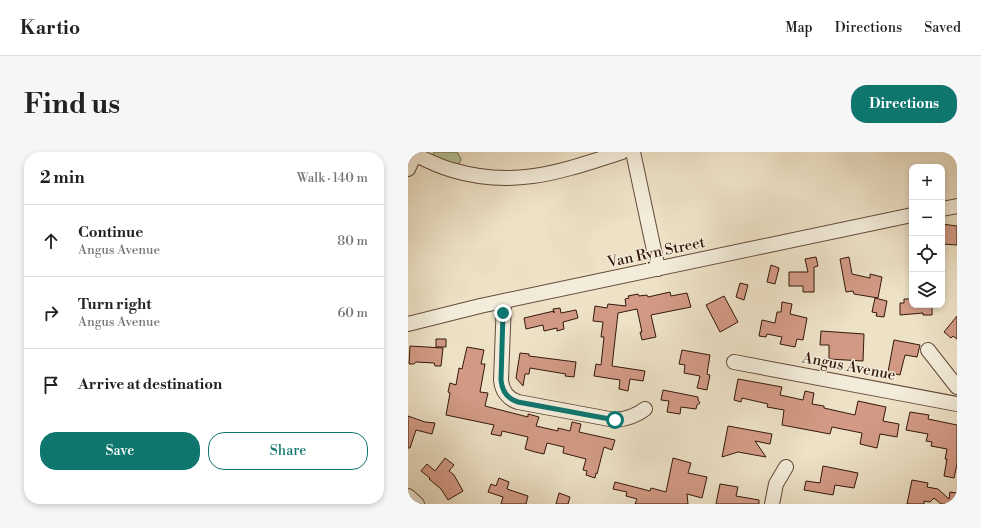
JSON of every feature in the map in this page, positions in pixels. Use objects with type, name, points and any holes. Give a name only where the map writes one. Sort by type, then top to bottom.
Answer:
[{"type":"street","points":[[408,169],[413,153],[438,165],[465,174],[506,179],[533,177],[560,172],[622,152]]},
{"type":"street","points":[[633,152],[658,269]]},
{"type":"street","points":[[945,208],[957,206]]},
{"type":"street","name":"Van Ryn Street","points":[[408,324],[504,301],[909,217]]},
{"type":"street","points":[[504,301],[501,380],[503,389],[511,399],[518,402],[615,420],[628,418],[645,409]]},
{"type":"street","points":[[928,350],[957,387]]},
{"type":"street","name":"Angus Avenue","points":[[734,362],[957,404]]},
{"type":"street","points":[[772,504],[776,484],[786,467]]},
{"type":"street","points":[[408,496],[417,504]]},
{"type":"green space","points":[[434,152],[457,152],[461,159],[458,167],[432,156]]},
{"type":"building","points":[[945,224],[957,226],[957,245],[945,244]]},
{"type":"building","points":[[816,257],[818,266],[814,267],[814,292],[803,292],[803,286],[789,286],[789,272],[808,272],[805,259]]},
{"type":"building","points":[[849,257],[852,274],[870,278],[870,274],[882,277],[878,298],[854,294],[853,291],[846,292],[840,259]]},
{"type":"building","points":[[771,265],[779,268],[775,284],[767,282]]},
{"type":"building","points":[[740,283],[748,285],[744,300],[736,297]]},
{"type":"building","points":[[670,292],[671,296],[687,293],[691,307],[651,315],[656,337],[642,340],[640,332],[642,332],[637,309],[618,313],[612,366],[645,371],[643,381],[630,379],[628,391],[619,389],[620,380],[594,376],[596,364],[601,365],[604,337],[601,337],[603,322],[593,321],[595,306],[607,308],[608,304],[626,306],[625,299],[629,298],[628,296],[638,294],[639,296],[647,295],[648,297]]},
{"type":"building","points":[[724,296],[738,322],[720,332],[706,305]]},
{"type":"building","points":[[875,298],[887,301],[884,317],[876,316],[877,313],[872,312]]},
{"type":"building","points":[[904,299],[909,299],[909,308],[932,308],[932,315],[923,315],[923,313],[900,315],[900,303],[904,303]]},
{"type":"building","points":[[782,302],[792,304],[790,314],[807,318],[803,340],[797,339],[795,347],[780,344],[782,337],[767,334],[766,337],[759,336],[762,320],[775,323],[777,312],[781,312]]},
{"type":"building","points":[[560,308],[561,313],[576,310],[578,318],[563,322],[564,329],[557,331],[557,328],[544,331],[543,325],[526,329],[524,318],[554,311],[553,309]]},
{"type":"building","points":[[957,316],[957,339],[953,336],[951,338],[944,332]]},
{"type":"building","points":[[821,331],[864,334],[863,361],[829,359],[829,345],[820,345]]},
{"type":"building","points":[[436,339],[446,339],[446,347],[436,347]]},
{"type":"building","points":[[894,340],[920,345],[917,357],[905,355],[900,375],[888,372]]},
{"type":"building","points":[[410,346],[443,348],[441,366],[435,366],[434,363],[416,362],[414,364],[409,364]]},
{"type":"building","points":[[467,347],[484,350],[481,364],[485,364],[480,392],[488,393],[485,406],[528,417],[528,414],[539,417],[536,426],[558,431],[558,428],[570,431],[572,422],[581,424],[579,432],[615,440],[612,450],[604,447],[595,478],[586,475],[587,471],[583,470],[586,459],[563,453],[564,447],[547,443],[544,454],[535,452],[525,449],[528,437],[502,431],[501,436],[491,434],[494,425],[446,415],[450,393],[448,392],[450,383],[456,385],[459,368],[462,369]]},
{"type":"building","points":[[682,350],[710,355],[707,374],[710,375],[707,390],[697,388],[700,376],[684,373],[685,365],[679,364]]},
{"type":"building","points":[[520,353],[529,354],[529,356],[576,362],[574,377],[565,376],[566,374],[530,368],[529,374],[525,374],[523,386],[516,378]]},
{"type":"building","points":[[738,379],[782,387],[780,395],[803,400],[805,391],[814,393],[812,404],[855,415],[858,401],[886,407],[883,421],[899,424],[897,437],[880,434],[877,448],[860,444],[862,433],[832,427],[830,434],[782,425],[784,410],[767,407],[768,404],[742,398],[741,402],[734,400]]},
{"type":"building","points":[[663,390],[698,397],[700,403],[697,405],[696,409],[681,407],[680,414],[667,412],[669,401],[661,400]]},
{"type":"building","points":[[910,412],[929,415],[928,419],[957,425],[957,464],[954,478],[944,476],[947,449],[931,446],[932,442],[926,441],[928,434],[906,430]]},
{"type":"building","points":[[408,416],[425,422],[435,423],[432,434],[416,430],[410,448],[408,448]]},
{"type":"building","points":[[728,426],[772,434],[770,444],[755,441],[766,457],[738,452],[722,457]]},
{"type":"building","points":[[445,458],[454,465],[449,471],[454,475],[463,491],[448,500],[441,489],[421,471],[427,464],[435,471]]},
{"type":"building","points":[[673,458],[691,463],[688,473],[707,477],[702,498],[687,494],[688,504],[635,504],[637,499],[626,496],[627,492],[613,489],[615,482],[650,491],[651,488],[666,492]]},
{"type":"building","points":[[823,466],[858,473],[854,488],[835,485],[833,495],[804,490],[806,481],[820,483]]},
{"type":"building","points":[[499,478],[509,482],[507,489],[528,496],[526,504],[501,504],[503,497],[488,492],[491,484],[496,486]]},
{"type":"building","points":[[912,480],[928,483],[927,487],[938,489],[949,499],[950,492],[957,493],[956,504],[941,504],[934,498],[930,502],[924,501],[924,504],[907,504]]},
{"type":"building","points":[[720,484],[738,487],[736,496],[759,500],[759,504],[716,504]]},
{"type":"building","points":[[559,493],[570,497],[568,504],[556,504]]},
{"type":"route","points":[[503,313],[501,385],[508,397],[518,402],[615,420]]}]
